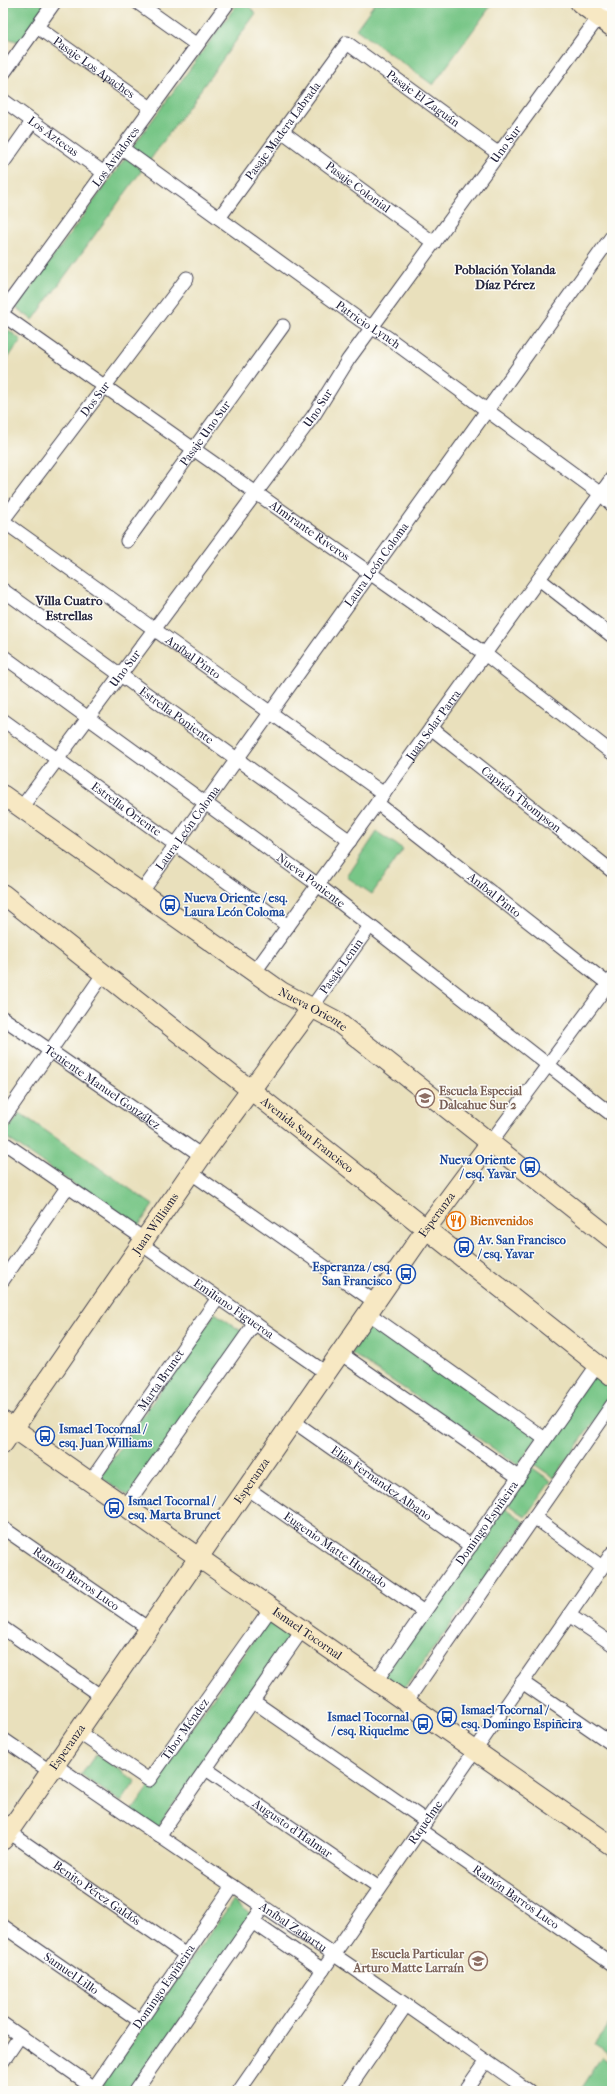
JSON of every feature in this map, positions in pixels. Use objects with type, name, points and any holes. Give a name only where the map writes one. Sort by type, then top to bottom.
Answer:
[{"type":"street","points":[[3,74],[54,3]]},
{"type":"street","points":[[138,3],[197,45]]},
{"type":"street","name":"Los Aviadores","points":[[3,311],[228,3]]},
{"type":"street","points":[[580,3],[606,16]]},
{"type":"street","name":"Uno Sur","points":[[21,808],[257,493],[314,415],[348,360],[499,154],[606,16]]},
{"type":"street","name":"Pasaje Los Apaches","points":[[37,26],[151,108]]},
{"type":"street","name":"Pasaje El Zaguán","points":[[347,43],[499,154]]},
{"type":"street","name":"Pasaje Madera Labrada","points":[[219,218],[347,43]]},
{"type":"street","name":"Los Aztecas","points":[[3,100],[104,173]]},
{"type":"street","points":[[3,163],[32,122]]},
{"type":"street","name":"Pasaje Colonial","points":[[283,132],[434,243]]},
{"type":"street","name":"Patricio Lynch","points":[[122,148],[601,494],[612,505]]},
{"type":"street","name":"Laura León Coloma","points":[[141,893],[612,236]]},
{"type":"street","name":"Dos Sur","points":[[3,520],[187,278]]},
{"type":"street","name":"Almirante Riveros","points":[[3,315],[485,654],[612,753]]},
{"type":"street","name":"Pasaje Uno Sur","points":[[127,541],[284,326]]},
{"type":"street","name":"Juan Solar Parra","points":[[254,973],[612,478]]},
{"type":"street","name":"Aníbal Pinto","points":[[3,520],[270,713],[611,983]]},
{"type":"street","points":[[539,579],[612,636]]},
{"type":"street","name":"Estrella Poniente","points":[[3,590],[350,841]]},
{"type":"street","name":"Nueva Poniente","points":[[3,656],[318,885],[612,1115]]},
{"type":"street","name":"Estrella Oriente","points":[[3,720],[288,926]]},
{"type":"street","name":"Capitán Thompson","points":[[431,728],[612,871]]},
{"type":"street","name":"Nueva Oriente","points":[[3,795],[282,992],[336,1020],[612,1239]]},
{"type":"street","name":"Avenida San Francisco","points":[[3,894],[605,1370]]},
{"type":"street","name":"Pasaje Lenin","points":[[312,1007],[370,926]]},
{"type":"street","points":[[3,1119],[104,973]]},
{"type":"street","points":[[490,1143],[611,983]]},
{"type":"street","name":"Juan Williams","points":[[3,1444],[8,1425],[143,1241],[250,1088],[312,1007]]},
{"type":"street","name":"Teniente Manuel González","points":[[3,1018],[202,1156]]},
{"type":"street","name":"Emiliano Figueroa","points":[[3,1142],[68,1186],[218,1298],[326,1373]]},
{"type":"street","name":"Esperanza","points":[[6,1836],[426,1229],[490,1143]]},
{"type":"street","points":[[190,1172],[545,1439]]},
{"type":"street","points":[[3,1280],[68,1186]]},
{"type":"street","name":"Marta Brunet","points":[[90,1482],[218,1298]]},
{"type":"street","points":[[125,1507],[255,1323]]},
{"type":"street","points":[[340,1353],[518,1478]]},
{"type":"street","name":"Domingo Espiñeira","points":[[376,1681],[545,1439],[605,1370]]},
{"type":"street","points":[[406,1702],[612,1404]]},
{"type":"street","name":"Elias Fernandez Albano","points":[[293,1421],[471,1546]]},
{"type":"street","name":"Ismael Tocornal","points":[[8,1425],[612,1846]]},
{"type":"street","name":"Eugenio Matte Hurtado","points":[[247,1488],[424,1612]]},
{"type":"street","points":[[534,1517],[602,1567]]},
{"type":"street","name":"Ramón Barros Luco","points":[[3,1528],[149,1629]]},
{"type":"street","name":"Riquelme","points":[[239,2091],[612,1552]]},
{"type":"street","name":"Tibor Méndez","points":[[78,1732],[149,1780],[271,1608]]},
{"type":"street","points":[[569,1614],[612,1644]]},
{"type":"street","points":[[3,1628],[102,1697]]},
{"type":"street","points":[[160,1836],[302,1630]]},
{"type":"street","points":[[522,1682],[612,1744]]},
{"type":"street","name":"Ramón Barros Luco","points":[[253,1701],[612,1964]]},
{"type":"street","name":"Aníbal Zañartu","points":[[3,1739],[53,1768],[160,1836],[529,2091]]},
{"type":"street","name":"Augusto d'Halmar","points":[[206,1769],[379,1888]]},
{"type":"street","name":"Benito Pérez Galdós","points":[[6,1836],[186,1955]]},
{"type":"street","name":"Domingo Espiñeira","points":[[96,2089],[140,2020],[233,1886]]},
{"type":"street","points":[[135,2091],[263,1907]]},
{"type":"street","name":"Aníbal Zañartu","points":[[253,1922],[322,1970]]},
{"type":"street","name":"Samuel Lillo","points":[[3,1926],[140,2020]]},
{"type":"street","points":[[347,2091],[406,2005]]},
{"type":"street","points":[[3,2024],[96,2089]]},
{"type":"street","points":[[3,2061],[20,2036]]},
{"type":"street","points":[[465,2091],[486,2061]]},
{"type":"green space","points":[[3,3],[52,3],[23,43],[3,37]]},
{"type":"green space","points":[[238,3],[245,3],[256,13],[150,160],[132,148]]},
{"type":"green space","points":[[375,3],[493,3],[433,85],[356,29]]},
{"type":"green space","points":[[126,157],[142,170],[33,320],[16,308]]},
{"type":"green space","points":[[3,326],[21,340],[3,365]]},
{"type":"green space","points":[[377,832],[403,849],[372,894],[347,877]]},
{"type":"green space","points":[[20,1113],[153,1205],[137,1228],[4,1136]]},
{"type":"green space","points":[[215,1313],[244,1333],[129,1496],[100,1477]]},
{"type":"green space","points":[[371,1322],[539,1435],[518,1465],[351,1353]]},
{"type":"green space","points":[[593,1375],[612,1388],[612,1396],[554,1478],[531,1462]]},
{"type":"green space","points":[[530,1466],[551,1481],[525,1517],[505,1502]]},
{"type":"green space","points":[[500,1505],[525,1522],[401,1693],[382,1678]]},
{"type":"green space","points":[[270,1618],[292,1634],[155,1831],[130,1814]]},
{"type":"green space","points":[[96,1754],[136,1781],[121,1802],[81,1775]]},
{"type":"green space","points":[[233,1901],[254,1916],[130,2091],[110,2091],[102,2085]]},
{"type":"green space","points":[[612,2020],[612,2056],[595,2044]]},
{"type":"green space","points":[[602,2057],[612,2064],[612,2091],[580,2091]]},
{"type":"place","name":"Nueva Oriente / esq. Laura León Coloma","points":[[170,905]]},
{"type":"place","name":"Escuela Especial Dalcahue Sur 2","points":[[425,1098]]},
{"type":"place","name":"Nueva Oriente / esq. Yavar","points":[[530,1167]]},
{"type":"place","name":"Bienvenidos","points":[[456,1221]]},
{"type":"place","name":"Av. San Francisco / esq. Yavar","points":[[464,1247]]},
{"type":"place","name":"Esperanza / esq. San Francisco","points":[[406,1274]]},
{"type":"place","name":"Ismael Tocornal / esq. Juan Williams","points":[[45,1436]]},
{"type":"place","name":"Ismael Tocornal / esq. Marta Brunet","points":[[114,1508]]},
{"type":"place","name":"Ismael Tocornal / esq. Domingo Espiñeira","points":[[447,1717]]},
{"type":"place","name":"Ismael Tocornal / esq. Riquelme","points":[[423,1724]]},
{"type":"place","name":"Escuela Particular Arturo Matte Larraín","points":[[478,1961]]},
{"type":"district","name":"Población Yolanda Díaz Pérez","points":[[505,276]]},
{"type":"district","name":"Villa Cuatro Estrellas","points":[[69,608]]}]
